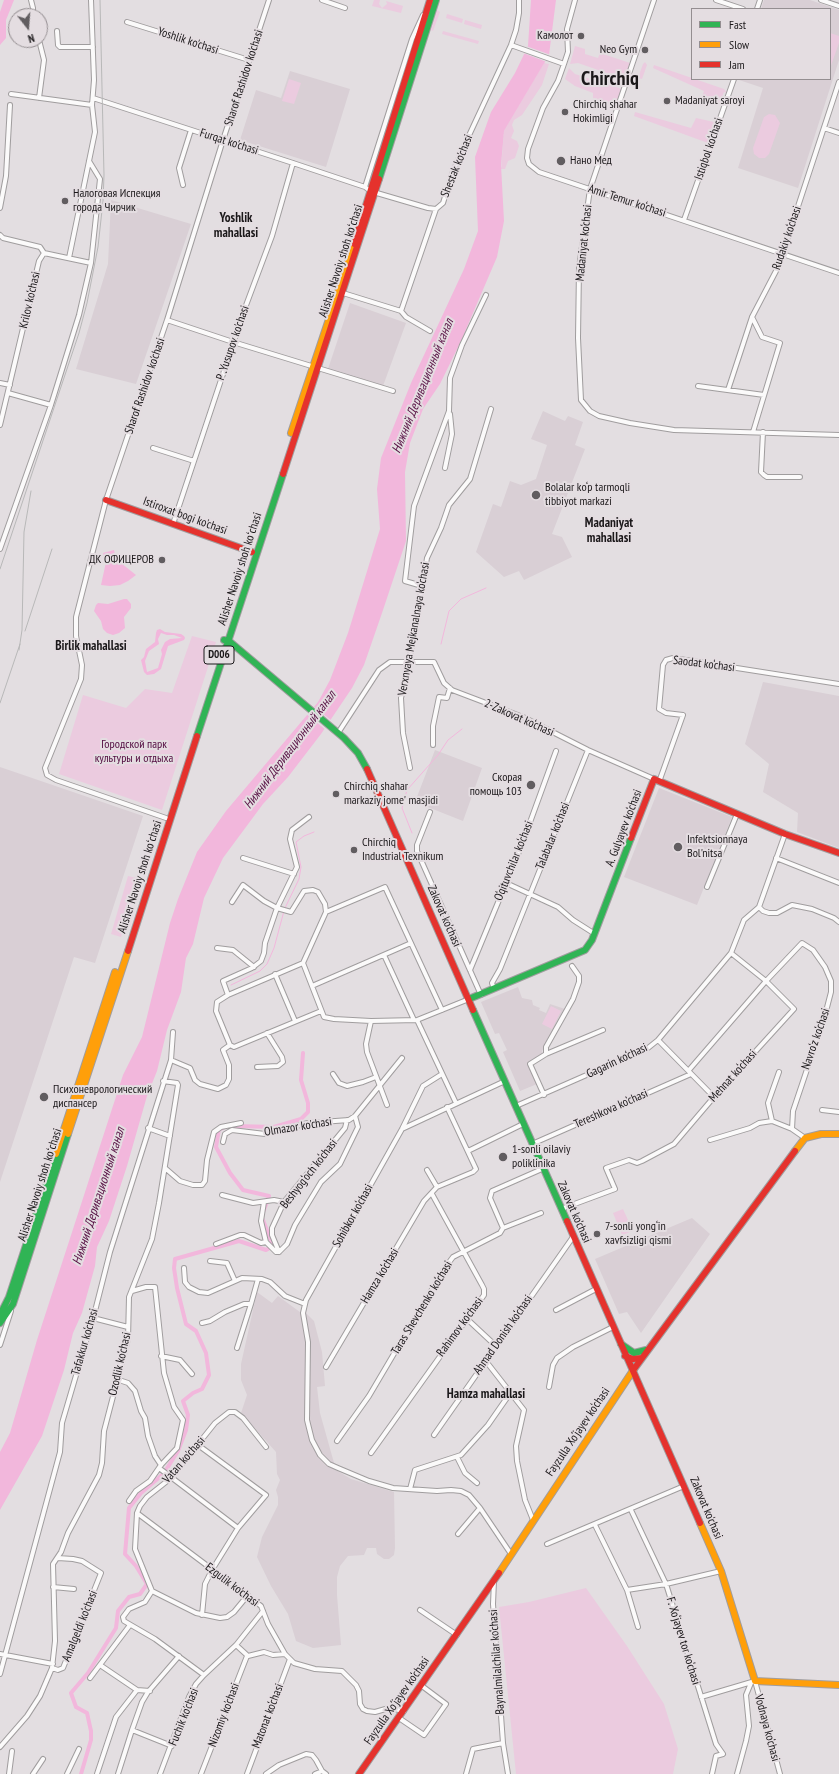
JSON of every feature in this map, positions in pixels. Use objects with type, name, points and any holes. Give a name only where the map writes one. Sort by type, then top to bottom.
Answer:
[{"type":"main road","name":"Alisher Navoiy shoh koʻchasi","points":[[13,1304],[55,1167],[339,292],[430,0]]},
{"type":"main road","name":"Alisher Navoiy shoh koʻchasi","points":[[315,367],[343,294],[370,190],[436,0]]},
{"type":"main road","name":"Istiroxat bogi ko'chasi","points":[[106,500],[254,552]]},
{"type":"main road","name":"Zakovat ko'chasi","points":[[227,640],[338,733],[353,748],[368,772],[516,1106],[542,1169],[721,1571],[753,1682]]},
{"type":"main road","name":"A. Gulyayev ko‘chasi","points":[[469,999],[585,950],[594,934],[657,780],[785,834],[839,853]]},
{"type":"main road","points":[[805,1138],[821,1134],[839,1134]]},
{"type":"main road","name":"Fayzulla Xo‘jayev ko‘chasi","points":[[359,1774],[494,1581],[632,1372],[805,1138]]},
{"type":"main road","name":"Alisher Navoiy shoh koʻchasi","points":[[0,1314],[4,1308],[55,1167]]},
{"type":"main road","name":"D006","points":[[0,1323],[13,1304]]},
{"type":"main road","points":[[620,1344],[634,1353],[640,1353],[648,1350]]},
{"type":"main road","points":[[626,1356],[633,1359],[642,1358]]},
{"type":"main road","points":[[753,1682],[839,1685]]},
{"type":"street","points":[[69,258],[95,132],[92,105],[93,47],[91,0]]},
{"type":"street","name":"Sharof Rashidov ko'chasi","points":[[168,819],[56,780],[47,775],[46,766],[81,679],[82,665],[76,636],[76,617],[106,500],[167,320],[223,140],[269,0]]},
{"type":"street","points":[[322,0],[345,8]]},
{"type":"street","name":"Shestak ko'chasi","points":[[401,311],[436,209],[443,203],[452,174],[511,45],[516,30],[519,13],[519,0]]},
{"type":"street","name":"Amir Temur ko‘chasi","points":[[575,0],[567,29],[568,52],[558,81],[543,108],[528,149],[529,164],[538,172],[839,273]]},
{"type":"street","name":"Madaniyat ko‘chasi","points":[[654,0],[590,189],[579,268],[580,395],[583,404],[590,411],[599,416],[674,430],[753,432]]},
{"type":"street","points":[[716,0],[739,8]]},
{"type":"street","points":[[821,0],[839,6]]},
{"type":"street","name":"Yoshlik ko'chasi","points":[[127,22],[249,60]]},
{"type":"street","points":[[57,31],[58,44],[60,47],[93,47]]},
{"type":"street","points":[[511,45],[564,64]]},
{"type":"street","points":[[39,98],[44,60],[41,48]]},
{"type":"street","name":"Istiqbol ko‘chasi","points":[[684,220],[734,80]]},
{"type":"street","name":"Rudakiy ko‘chasi","points":[[728,390],[752,317],[776,271],[782,255],[839,82]]},
{"type":"street","points":[[11,94],[92,105]]},
{"type":"street","name":"Furqat ko'chasi","points":[[93,98],[293,163],[370,190],[428,208],[436,209]]},
{"type":"street","points":[[0,208],[6,176],[10,105]]},
{"type":"street","points":[[824,128],[839,133]]},
{"type":"street","points":[[183,185],[179,168],[191,130]]},
{"type":"street","points":[[0,549],[51,405],[79,316],[91,263],[100,179],[89,161]]},
{"type":"street","name":"P .Yusupov ko'chasi","points":[[172,524],[272,236],[293,163]]},
{"type":"street","points":[[0,242],[1,236],[40,247],[44,253],[91,263]]},
{"type":"street","name":"Krilov ko‘chasi","points":[[0,425],[39,261],[44,253]]},
{"type":"street","points":[[343,294],[401,311],[406,317],[430,331]]},
{"type":"street","points":[[445,468],[452,434],[450,378],[462,345],[486,295]]},
{"type":"street","points":[[752,317],[762,337],[780,343],[753,432],[839,435]]},
{"type":"street","points":[[167,320],[393,392]]},
{"type":"street","points":[[0,383],[10,385]]},
{"type":"street","points":[[698,386],[764,395]]},
{"type":"street","points":[[8,393],[51,405]]},
{"type":"street","name":"Verxnyaya Mejkanalnaya ko‘chasi","points":[[410,768],[403,733],[401,698],[409,662],[427,558],[442,528],[449,505],[470,479],[491,409]]},
{"type":"street","points":[[422,586],[405,581],[414,506],[450,411]]},
{"type":"street","points":[[763,432],[761,472],[767,477],[800,477]]},
{"type":"street","points":[[152,448],[194,461]]},
{"type":"street","name":"Saodat ko‘chasi","points":[[657,780],[683,715],[666,713],[659,709],[663,665],[666,660],[673,658],[839,684]]},
{"type":"street","points":[[338,733],[379,670],[390,662],[434,662],[444,683],[450,688],[447,698],[440,697],[434,726],[433,745]]},
{"type":"street","name":"2-Zakovat ko‘chasi","points":[[450,688],[524,717],[588,750]]},
{"type":"street","points":[[588,750],[657,780]]},
{"type":"street","name":"Talabalar ko‘chasi","points":[[494,989],[492,983],[500,969],[588,750]]},
{"type":"street","name":"O‘qituvchilar ko‘chasi","points":[[470,970],[521,847],[556,751]]},
{"type":"street","points":[[430,812],[416,848],[481,995]]},
{"type":"street","points":[[707,888],[737,814]]},
{"type":"street","points":[[228,995],[223,981],[254,967],[261,961],[265,943],[277,908],[297,866],[290,839],[292,830],[309,817]]},
{"type":"street","name":"Gagarin ko‘chasi","points":[[516,1106],[648,1048],[658,1040],[731,953],[744,920],[759,907],[785,834]]},
{"type":"street","points":[[243,858],[294,874]]},
{"type":"street","points":[[776,858],[839,883]]},
{"type":"street","points":[[506,883],[558,908],[594,934]]},
{"type":"street","points":[[230,1045],[216,1006],[217,1002],[228,995],[303,963],[326,912],[325,904],[318,892],[308,889],[300,894],[291,912],[277,908],[264,901],[243,885],[232,902]]},
{"type":"street","points":[[326,912],[385,887],[442,1010]]},
{"type":"street","points":[[759,907],[769,914],[777,913],[792,905],[812,909],[834,918],[839,922]]},
{"type":"street","points":[[312,986],[411,943]]},
{"type":"street","name":"Tereshkova ko‘chasi","points":[[532,1144],[690,1072],[766,981],[802,943]]},
{"type":"street","name":"Navro‘z ko‘chasi","points":[[792,1129],[793,1111],[824,1019],[831,992],[830,981],[825,967],[813,950],[802,943]]},
{"type":"street","points":[[217,948],[233,950],[254,967]]},
{"type":"street","points":[[731,953],[766,981]]},
{"type":"street","points":[[384,955],[456,1103]]},
{"type":"street","points":[[303,963],[324,1017],[371,1021],[415,1020],[469,999]]},
{"type":"street","points":[[546,1054],[546,1047],[573,999],[579,982],[580,976],[572,966]]},
{"type":"street","points":[[275,974],[296,1021]]},
{"type":"street","name":"Mehnat ko‘chasi","points":[[561,1209],[615,1189],[606,1168],[629,1160],[637,1162],[642,1161],[674,1144],[714,1097],[794,1009],[766,981]]},
{"type":"street","points":[[230,1045],[234,1047],[321,1011]]},
{"type":"street","points":[[371,1021],[366,1044],[379,1088],[387,1105]]},
{"type":"street","points":[[544,1094],[530,1064],[546,1054],[603,1030]]},
{"type":"street","name":"Tafakkur ko‘chasi","points":[[0,1674],[60,1452],[62,1423],[93,1318],[110,1252],[148,1128],[171,1060],[172,1032]]},
{"type":"street","points":[[257,1067],[278,1066],[283,1062],[282,1057],[267,1033]]},
{"type":"street","points":[[658,1040],[714,1097]]},
{"type":"street","points":[[171,1060],[190,1068],[195,1080],[200,1084],[218,1089],[226,1085],[229,1079],[229,1064],[223,1050],[230,1045]]},
{"type":"street","points":[[216,1244],[240,1235],[244,1235],[260,1243],[269,1245],[279,1252],[287,1244],[295,1225],[321,1182],[340,1164],[358,1127],[355,1116],[402,1058]]},
{"type":"street","points":[[772,1121],[768,1103],[779,1072]]},
{"type":"street","points":[[333,1074],[339,1083],[347,1086],[376,1077]]},
{"type":"street","name":"Sohibkor ko‘chasi","points":[[305,1304],[402,1129],[423,1086],[442,1074]]},
{"type":"street","name":"Ozodlik ko‘chasi","points":[[0,1746],[27,1716],[40,1696],[53,1666],[55,1641],[53,1564],[58,1558],[68,1533],[99,1474],[102,1463],[104,1431],[116,1379],[125,1351],[128,1327],[129,1297],[152,1239],[165,1168],[178,1085],[163,1081]]},
{"type":"street","points":[[402,1129],[505,1081]]},
{"type":"street","points":[[427,1170],[437,1187],[473,1172],[476,1169],[447,1107]]},
{"type":"street","points":[[822,1110],[839,1112]]},
{"type":"street","name":"Olmazor ko'chasi","points":[[223,1142],[225,1134],[232,1130],[265,1134],[308,1123],[347,1120],[355,1116]]},
{"type":"street","name":"Beshyog‘och ko‘chasi","points":[[279,1252],[272,1235],[272,1228],[284,1202],[345,1128],[347,1120]]},
{"type":"street","points":[[710,1140],[750,1128],[759,1123],[772,1121],[792,1129],[805,1138]]},
{"type":"street","points":[[165,1168],[180,1181],[193,1185],[202,1185],[205,1181],[207,1160],[214,1132],[221,1127],[241,1123]]},
{"type":"street","points":[[468,1151],[523,1124]]},
{"type":"street","points":[[148,1128],[170,1136]]},
{"type":"street","points":[[503,1228],[490,1198],[492,1191],[542,1169]]},
{"type":"street","name":"Hamza ko‘chasi","points":[[326,1367],[424,1201],[437,1187]]},
{"type":"street","name":"Rahimov ko‘chasi","points":[[370,1453],[484,1294],[484,1290],[432,1194]]},
{"type":"street","points":[[222,1195],[248,1202],[278,1200],[284,1202]]},
{"type":"street","points":[[264,1202],[260,1219],[269,1245]]},
{"type":"street","name":"Taras Shevchenko ko‘chasi","points":[[336,1442],[369,1396],[453,1257],[463,1250],[500,1233],[503,1228],[541,1213]]},
{"type":"street","name":"Ahmad Donish ko‘chasi","points":[[434,1435],[485,1360],[573,1237]]},
{"type":"street","points":[[210,1260],[226,1263],[234,1281]]},
{"type":"street","points":[[184,1268],[185,1282],[189,1287],[199,1292],[208,1293],[234,1281],[249,1278],[258,1279],[270,1282],[285,1296],[305,1304],[303,1313],[308,1342],[307,1420],[312,1440],[320,1455],[329,1464],[369,1481],[393,1488],[461,1491],[469,1495],[480,1508],[511,1554]]},
{"type":"street","points":[[237,1348],[258,1279]]},
{"type":"street","points":[[129,1501],[136,1491],[150,1482],[160,1467],[177,1448],[180,1441],[183,1420],[176,1410],[170,1394],[161,1356],[154,1287],[146,1287],[132,1291]]},
{"type":"street","points":[[556,1310],[596,1290]]},
{"type":"street","points":[[0,1345],[13,1304]]},
{"type":"street","points":[[202,1323],[210,1321],[225,1312],[244,1304],[251,1304]]},
{"type":"street","points":[[93,1318],[128,1327]]},
{"type":"street","points":[[466,1318],[496,1346]]},
{"type":"street","points":[[549,1387],[553,1365],[557,1358],[613,1327]]},
{"type":"street","points":[[0,1332],[2,1337]]},
{"type":"street","points":[[161,1356],[180,1360],[192,1374]]},
{"type":"street","points":[[485,1360],[524,1410],[516,1446],[517,1461],[525,1500],[533,1520]]},
{"type":"street","points":[[116,1379],[128,1383],[135,1390],[141,1411],[145,1418],[155,1456],[160,1467],[171,1478],[238,1528]]},
{"type":"street","points":[[410,1488],[415,1470],[457,1457],[477,1439],[511,1392]]},
{"type":"street","name":"Vatan ko'chasi","points":[[136,1513],[147,1497],[171,1478],[215,1423],[229,1412],[232,1411],[243,1418],[266,1447]]},
{"type":"street","points":[[198,1445],[266,1493],[266,1496],[238,1528],[212,1570],[205,1584],[202,1615]]},
{"type":"street","points":[[457,1457],[465,1473],[477,1483]]},
{"type":"street","points":[[547,1544],[631,1510],[684,1486]]},
{"type":"street","points":[[458,1534],[480,1508]]},
{"type":"street","name":"F. Xo‘jayev tor ko‘chasi","points":[[631,1510],[666,1584],[716,1744],[723,1754],[716,1756],[712,1774]]},
{"type":"street","points":[[136,1513],[134,1549],[152,1591],[202,1615],[220,1618],[227,1616],[238,1609],[248,1595]]},
{"type":"street","name":"Ezgulik ko'chasi","points":[[136,1513],[261,1606],[268,1624],[285,1654],[294,1664],[315,1669],[342,1671],[356,1685],[359,1691],[362,1709],[375,1712],[389,1708],[404,1711]]},
{"type":"street","points":[[595,1525],[627,1590],[638,1627]]},
{"type":"street","name":"Amalgeldi ko‘chasi","points":[[53,1666],[58,1670],[63,1668],[101,1574],[82,1561],[58,1558]]},
{"type":"street","name":"F. Xo‘jayev tor ko‘chasi","points":[[627,1590],[666,1584],[721,1571]]},
{"type":"street","name":"Baynalmilalchilar ko‘chasi","points":[[494,1581],[493,1604],[503,1743],[508,1774]]},
{"type":"street","points":[[53,1587],[74,1589]]},
{"type":"street","points":[[152,1591],[145,1602],[129,1608],[123,1618],[124,1621],[155,1639],[204,1675]]},
{"type":"street","points":[[420,1610],[457,1635]]},
{"type":"street","name":"Fuchik ko'chasi","points":[[160,1774],[172,1746],[189,1697],[204,1675],[236,1645],[263,1611]]},
{"type":"street","points":[[90,1678],[130,1625]]},
{"type":"street","points":[[236,1645],[247,1656],[264,1652],[273,1655],[285,1654]]},
{"type":"street","points":[[0,1654],[53,1666]]},
{"type":"street","points":[[118,1774],[138,1711],[150,1691],[178,1656]]},
{"type":"street","name":"Nizomiy ko'chasi","points":[[201,1774],[247,1656]]},
{"type":"street","name":"Matonat ko‘chasi","points":[[247,1774],[290,1659]]},
{"type":"street","points":[[100,1665],[137,1690],[150,1691]]},
{"type":"street","points":[[737,1774],[749,1726],[746,1696],[753,1682]]},
{"type":"street","name":"F. Xo‘jayev tor ko‘chasi","points":[[701,1697],[753,1682]]},
{"type":"street","name":"Vodnaya ko‘chasi","points":[[753,1682],[780,1774]]},
{"type":"street","points":[[399,1718],[424,1735],[446,1704],[422,1686]]},
{"type":"street","points":[[96,1774],[116,1717],[137,1690]]},
{"type":"street","points":[[132,1730],[172,1746]]},
{"type":"street","points":[[466,1774],[473,1749],[503,1743]]},
{"type":"street","points":[[66,1774],[79,1749]]},
{"type":"street","points":[[9,1774],[12,1751]]},
{"type":"street","points":[[266,1774],[279,1764],[306,1754],[312,1755],[324,1773],[315,1774]]},
{"type":"street","points":[[33,1774],[43,1758]]},
{"type":"shaded area","points":[[764,0],[810,0],[839,10],[839,60],[798,188],[738,168],[763,88],[739,80],[831,80],[831,8],[761,8]]},
{"type":"shaded area","points":[[290,71],[350,89],[326,167],[240,140],[256,90],[281,98]]},
{"type":"shaded area","points":[[111,200],[191,224],[136,384],[76,369],[108,264]]},
{"type":"shaded area","points":[[350,303],[406,323],[383,386],[328,369]]},
{"type":"shaded area","name":"Bolalar ko‘p tarmoqli tibbiyot markazi","points":[[543,411],[565,421],[568,416],[583,422],[575,445],[585,449],[552,534],[562,537],[572,557],[524,580],[519,571],[504,577],[476,552],[493,504],[501,507],[510,481],[521,485],[536,479],[547,445],[531,439]]},
{"type":"shaded area","points":[[763,682],[839,696],[839,848],[797,832],[798,813],[763,792],[769,764],[745,744]]},
{"type":"shaded area","points":[[435,750],[482,768],[463,821],[415,802]]},
{"type":"shaded area","points":[[0,767],[143,816],[95,963],[74,957],[0,1182]]},
{"type":"shaded area","name":"Infektsionnaya Bol'nitsa","points":[[659,788],[732,817],[697,905],[624,877]]},
{"type":"shaded area","points":[[518,987],[522,998],[532,1000],[533,1005],[540,1008],[539,1010],[546,1013],[550,1004],[565,1009],[542,1051],[542,1055],[528,1063],[537,1084],[520,1091],[503,1052],[507,1050],[499,1033],[495,1034],[481,1002]]},
{"type":"shaded area","points":[[692,1218],[710,1234],[641,1333],[627,1312],[619,1314],[595,1259]]},
{"type":"shaded area","points":[[257,1292],[272,1303],[278,1296],[304,1315],[306,1313],[314,1321],[322,1352],[325,1386],[317,1387],[320,1413],[336,1470],[351,1479],[394,1492],[394,1555],[389,1559],[384,1559],[377,1554],[376,1548],[367,1548],[364,1555],[348,1556],[340,1566],[337,1577],[337,1595],[341,1645],[313,1648],[296,1641],[288,1614],[271,1586],[257,1557],[262,1537],[278,1505],[276,1490],[280,1480],[277,1474],[276,1452],[241,1413],[247,1395],[241,1380],[241,1364]]},
{"type":"green space","points":[[374,0],[380,0],[379,4],[382,8],[387,4],[386,1],[403,6],[401,13],[372,6]]},
{"type":"green space","points":[[437,10],[440,12],[433,31],[431,30]]},
{"type":"green space","points":[[447,14],[463,19],[462,23],[446,18]]},
{"type":"green space","points":[[465,20],[482,25],[481,29],[464,24]]},
{"type":"green space","points":[[443,31],[479,41],[478,44],[442,34]]},
{"type":"green space","points":[[831,33],[839,36],[839,43],[831,65]]},
{"type":"green space","points":[[575,46],[585,49],[585,54],[598,58],[600,53],[630,63],[624,79],[578,63],[570,64]]},
{"type":"green space","points":[[645,62],[647,65],[642,79],[638,78],[643,64]]},
{"type":"green space","points":[[544,63],[549,64],[542,85],[522,115],[514,120],[512,125],[514,131],[511,138],[517,141],[519,146],[515,158],[508,161],[505,169],[501,169],[504,131]]},
{"type":"green space","points":[[654,65],[691,78],[691,80],[698,80],[724,89],[727,93],[724,92],[719,104],[700,102],[704,91],[653,68]]},
{"type":"green space","points":[[569,68],[575,74],[622,89],[616,106],[593,98],[593,93],[575,86],[565,79]]},
{"type":"green space","points":[[289,79],[301,83],[294,104],[282,101]]},
{"type":"green space","points":[[635,112],[691,128],[696,118],[714,122],[712,127],[714,131],[708,143],[634,116]]},
{"type":"green space","points":[[769,114],[775,115],[780,123],[769,154],[765,158],[759,158],[754,154],[753,148],[764,117]]},
{"type":"green space","name":"Городской парк культуры и отдыха","points":[[192,636],[216,642],[162,810],[59,774],[83,695],[126,708],[145,689],[172,693]]},
{"type":"green space","points":[[128,876],[140,879],[121,937],[111,934]]},
{"type":"green space","points":[[551,1006],[561,1011],[552,1029],[542,1024]]},
{"type":"green space","points":[[623,1209],[633,1231],[622,1235],[613,1213]]},
{"type":"green space","points":[[586,1588],[627,1646],[664,1704],[678,1749],[673,1774],[516,1774],[499,1607],[529,1602]]},
{"type":"water","points":[[4,0],[14,0],[11,8],[8,8],[6,38],[0,45],[0,12]]},
{"type":"water","name":"Нижний Деривационный канал","points":[[531,0],[556,0],[549,55],[504,131],[501,165],[504,221],[497,257],[461,341],[440,384],[423,409],[410,443],[405,472],[406,541],[364,665],[352,688],[321,734],[288,777],[263,804],[223,858],[204,898],[193,944],[186,958],[181,992],[167,1030],[157,1071],[147,1096],[127,1166],[109,1221],[97,1247],[95,1266],[82,1313],[73,1333],[64,1370],[42,1436],[0,1510],[0,1452],[10,1433],[37,1340],[123,1075],[142,1037],[170,923],[178,899],[197,852],[226,811],[318,702],[330,680],[348,633],[380,529],[377,489],[381,458],[411,383],[464,269],[478,231],[475,157],[491,112],[515,73],[528,46]]},
{"type":"water","points":[[114,550],[116,559],[136,575],[120,585],[101,585],[106,562],[103,553]]},
{"type":"water","points":[[127,599],[131,604],[131,608],[124,617],[125,628],[119,633],[113,635],[107,633],[103,629],[101,621],[94,611],[96,605],[98,603],[108,604]]},
{"type":"water","points":[[160,629],[165,632],[181,634],[185,638],[184,640],[168,646],[161,669],[154,674],[147,675],[144,672],[141,660],[144,657],[146,649],[155,642],[157,630]],"holes":[[[161,633],[174,635],[182,638],[170,639],[165,642],[161,650],[162,654],[158,668],[147,672],[145,661],[149,651],[159,644],[158,639]]]},
{"type":"pier","points":[[526,46],[551,56],[547,62],[523,53]]},
{"type":"pier","points":[[312,705],[332,721],[326,730],[305,713]]},
{"type":"waterway","points":[[441,644],[449,611],[461,599],[486,588]]},
{"type":"waterway","points":[[412,833],[402,808],[407,790],[438,755],[448,740],[462,729]]},
{"type":"waterway","points":[[285,908],[299,879],[301,867],[296,842],[304,836],[314,832]]},
{"type":"waterway","points":[[231,985],[260,971],[267,964],[274,948],[284,911]]},
{"type":"waterway","points":[[235,1126],[274,1127],[301,1119],[308,1112],[308,1103],[301,1080],[303,1053]]},
{"type":"waterway","points":[[223,1128],[219,1129],[216,1147],[230,1173],[243,1190],[269,1196],[264,1210]]},
{"type":"waterway","points":[[166,1470],[178,1451],[186,1430],[188,1415],[183,1401],[193,1393],[202,1389],[209,1375],[206,1353],[196,1331],[186,1324],[177,1288],[174,1268],[175,1259],[239,1241],[266,1250],[273,1246],[263,1220]]},
{"type":"waterway","points":[[81,1774],[91,1740],[91,1731],[87,1713],[76,1707],[71,1693],[88,1673],[116,1628],[118,1611],[129,1597],[140,1594],[147,1584],[136,1566],[125,1554],[129,1508],[141,1493],[162,1475]]},
{"type":"railway","points":[[0,569],[79,333],[87,303],[98,247],[104,175],[100,0]]},
{"type":"railway","points":[[19,650],[22,630],[24,532],[31,491]]},
{"type":"railway","points":[[25,631],[52,549]]},
{"type":"railway","points":[[0,703],[20,644]]},
{"type":"traffic: fast","points":[[379,179],[436,0]]},
{"type":"traffic: fast","points":[[197,736],[283,474]]},
{"type":"traffic: fast","points":[[224,640],[229,641],[344,738],[358,753],[367,769]]},
{"type":"traffic: fast","points":[[469,999],[585,950],[592,940],[631,838]]},
{"type":"traffic: fast","points":[[473,1010],[567,1221]]},
{"type":"traffic: fast","points":[[0,1323],[13,1304],[68,1134]]},
{"type":"traffic: fast","points":[[0,1315],[9,1297],[56,1154]]},
{"type":"traffic: fast","points":[[621,1344],[634,1353],[646,1350]]},
{"type":"traffic: slow","points":[[291,433],[354,244]]},
{"type":"traffic: slow","points":[[68,1134],[128,951]]},
{"type":"traffic: slow","points":[[56,1154],[115,972]]},
{"type":"traffic: slow","points":[[795,1151],[805,1138],[821,1134],[839,1134]]},
{"type":"traffic: slow","points":[[499,1573],[634,1369]]},
{"type":"traffic: slow","points":[[700,1523],[721,1571],[755,1681],[839,1685]]},
{"type":"traffic: jam","points":[[354,244],[430,0]]},
{"type":"traffic: jam","points":[[283,474],[379,179]]},
{"type":"traffic: jam","points":[[106,500],[252,552]]},
{"type":"traffic: jam","points":[[128,951],[197,736]]},
{"type":"traffic: jam","points":[[367,769],[473,1010]]},
{"type":"traffic: jam","points":[[631,838],[654,779],[785,834],[839,853]]},
{"type":"traffic: jam","points":[[634,1369],[795,1151]]},
{"type":"traffic: jam","points":[[567,1221],[700,1523]]},
{"type":"traffic: jam","points":[[625,1356],[633,1359],[642,1358]]},
{"type":"traffic: jam","points":[[359,1774],[499,1573]]},
{"type":"place","name":"Камолот","points":[[581,36]]},
{"type":"place","name":"Neo Gym","points":[[645,50]]},
{"type":"place","name":"Madaniyat saroyi","points":[[667,101]]},
{"type":"place","name":"Chirchiq shahar Hokimligi","points":[[565,112]]},
{"type":"place","name":"Нано Мед","points":[[561,161]]},
{"type":"place","name":"Налоговая Испекция города Чирчик","points":[[65,201]]},
{"type":"place","name":"Bolalar ko‘p tarmoqli tibbiyot markazi","points":[[536,495]]},
{"type":"place","name":"ДК ОФИЦЕРОВ","points":[[162,560]]},
{"type":"place","name":"Скорая помощь 103","points":[[531,785]]},
{"type":"place","name":"Chirchiq shahar markaziy jome' masjidi","points":[[336,794]]},
{"type":"place","name":"Infektsionnaya Bol'nitsa","points":[[678,847]]},
{"type":"place","name":"Chirchiq Industrial Texnikum","points":[[354,850]]},
{"type":"place","name":"Психоневрологический диспансер","points":[[44,1097]]},
{"type":"place","name":"1-sonli oilaviy poliklinika","points":[[503,1157]]},
{"type":"place","name":"7-sonli yong‘in xavfsizligi qismi","points":[[597,1234]]},
{"type":"district","name":"Chirchiq","points":[[610,79]]},
{"type":"district","name":"Yoshlik mahallasi","points":[[236,226]]},
{"type":"district","name":"Madaniyat mahallasi","points":[[609,530]]},
{"type":"district","name":"Birlik mahallasi","points":[[91,646]]},
{"type":"district","name":"Hamza mahallasi","points":[[486,1394]]}]
